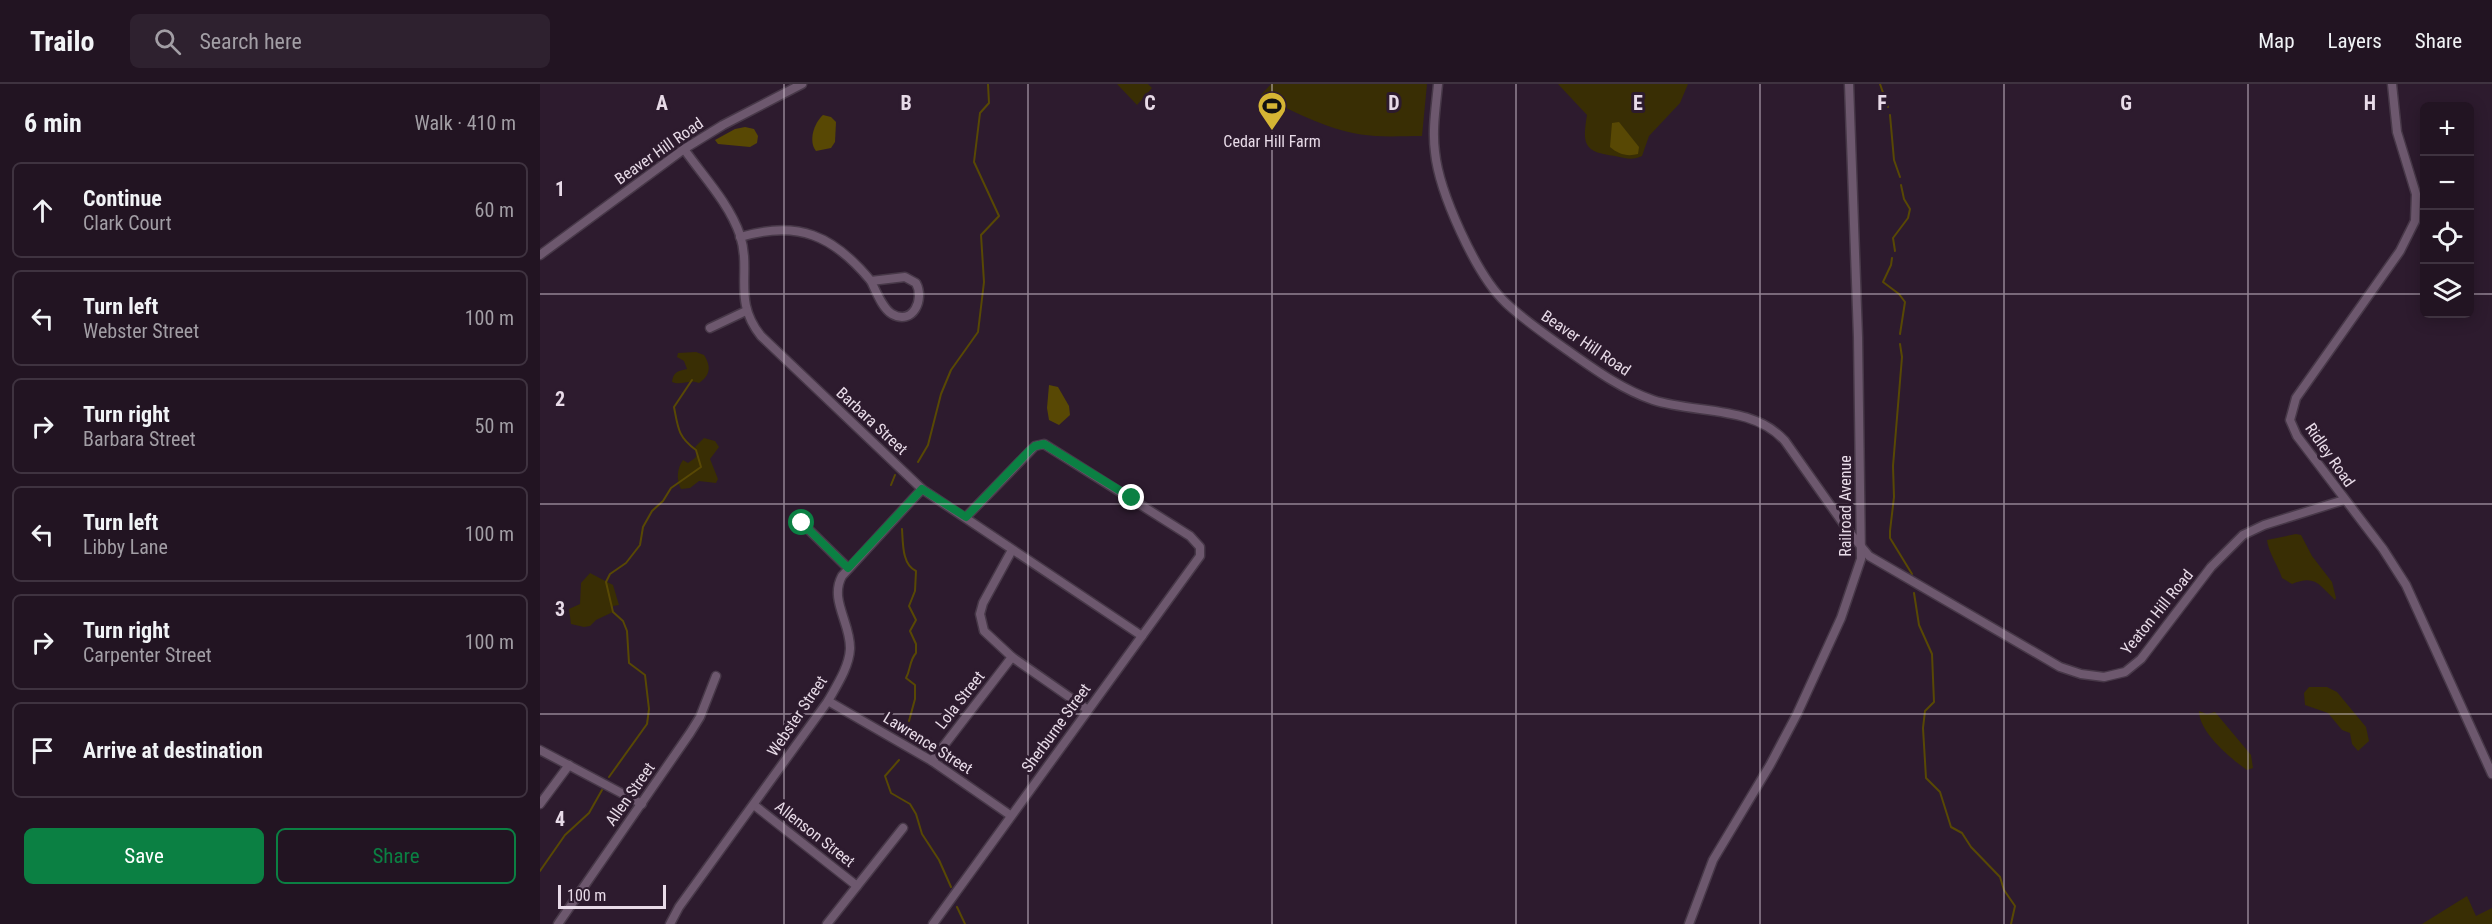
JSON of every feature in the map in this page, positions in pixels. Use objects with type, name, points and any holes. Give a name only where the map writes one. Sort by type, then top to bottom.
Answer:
[{"type":"street","name":"Beaver Hill Road","points":[[540,255],[684,149],[723,125],[802,84]]},
{"type":"street","name":"Beaver Hill Road","points":[[1438,84],[1434,137],[1439,176],[1480,269],[1488,283],[1505,302],[1588,365],[1625,388],[1660,402],[1749,419],[1773,429],[1785,441],[1863,549]]},
{"type":"street","name":"Railroad Avenue","points":[[1689,924],[1713,860],[1777,754],[1837,629],[1856,578],[1863,549],[1849,84]]},
{"type":"street","name":"Ridley Road","points":[[2392,84],[2397,132],[2416,194],[2415,221],[2400,252],[2302,388],[2290,414],[2292,427],[2297,436],[2383,549],[2406,585],[2492,774]]},
{"type":"street","name":"Barbara Street","points":[[684,149],[722,202],[740,237],[746,311],[753,326],[773,349],[922,489],[1142,636]]},
{"type":"street","points":[[740,237],[777,228],[804,232],[835,246],[858,266],[871,281],[883,304],[892,314],[910,315],[919,305],[919,289],[911,279],[899,277],[871,281]]},
{"type":"street","points":[[710,328],[746,311]]},
{"type":"street","name":"Sherburne Street","points":[[933,924],[1010,815],[1199,559],[1200,550],[1198,544],[1190,536],[1049,445],[1040,444],[1030,450],[966,517]]},
{"type":"street","name":"Webster Street","points":[[670,924],[679,907],[828,700],[843,673],[850,651],[848,631],[837,594],[839,582],[848,568],[922,489]]},
{"type":"street","name":"Yeaton Hill Road","points":[[1863,549],[1879,563],[2060,667],[2081,674],[2104,677],[2125,672],[2141,660],[2211,567],[2243,535],[2264,525],[2344,500]]},
{"type":"street","points":[[802,523],[848,568]]},
{"type":"street","points":[[1012,550],[986,595],[980,614],[984,631],[1012,657],[1088,710]]},
{"type":"street","name":"Lola Street","points":[[932,761],[1012,657]]},
{"type":"street","name":"Allen Street","points":[[558,924],[700,717],[716,676]]},
{"type":"street","name":"Lawrence Street","points":[[828,700],[932,761],[1010,815]]},
{"type":"street","points":[[540,750],[642,804]]},
{"type":"street","points":[[540,804],[568,765]]},
{"type":"street","name":"Allenson Street","points":[[754,805],[857,886]]},
{"type":"street","points":[[827,924],[903,828]]},
{"type":"shaded area","points":[[1117,84],[1148,84],[1152,88],[1137,105]]},
{"type":"shaded area","points":[[1271,84],[1427,84],[1422,136],[1375,136],[1330,127],[1302,116],[1261,95]]},
{"type":"shaded area","points":[[1558,84],[1688,84],[1680,103],[1649,136],[1642,156],[1632,159],[1591,149],[1585,140],[1587,115]]},
{"type":"shaded area","points":[[823,115],[831,117],[836,122],[835,142],[831,148],[816,151],[812,137]]},
{"type":"shaded area","points":[[1619,122],[1639,147],[1638,154],[1623,154],[1610,147],[1612,123]]},
{"type":"shaded area","points":[[745,127],[754,129],[758,136],[757,143],[750,147],[718,144],[715,140],[735,129]]},
{"type":"shaded area","points":[[696,352],[704,355],[708,363],[709,370],[706,377],[699,383],[672,382],[676,372],[687,369],[684,361],[677,357],[678,353]]},
{"type":"shaded area","points":[[1049,385],[1058,387],[1069,406],[1070,415],[1059,425],[1049,420],[1047,408]]},
{"type":"shaded area","points":[[704,438],[715,441],[719,447],[710,459],[718,479],[716,483],[699,481],[690,488],[681,489],[678,470],[681,463],[683,460],[688,463],[695,458],[698,453],[695,447]]},
{"type":"shaded area","points":[[2301,535],[2312,556],[2332,582],[2335,600],[2317,583],[2307,580],[2292,584],[2282,578],[2267,540]]},
{"type":"shaded area","points":[[590,573],[613,585],[619,605],[613,606],[613,612],[596,620],[590,626],[571,624],[569,609],[580,604],[581,583]]},
{"type":"shaded area","points":[[2309,687],[2327,687],[2337,692],[2366,727],[2369,741],[2358,751],[2352,744],[2350,733],[2342,730],[2328,713],[2305,705],[2304,693]]},
{"type":"shaded area","points":[[2199,711],[2207,714],[2215,712],[2251,755],[2253,768],[2247,770],[2217,744],[2204,727]]},
{"type":"shaded area","points":[[2467,896],[2476,916],[2492,908],[2492,924],[2422,924]]},
{"type":"waterway","points":[[918,462],[928,445],[941,394],[951,370],[978,332],[984,282],[981,235],[999,216],[974,162],[980,113],[989,103],[988,84]]},
{"type":"waterway","points":[[1880,84],[1888,107]]},
{"type":"waterway","points":[[1890,115],[1894,160],[1900,177]]},
{"type":"waterway","points":[[1895,251],[1893,238],[1908,218],[1910,209],[1904,199],[1901,185]]},
{"type":"waterway","points":[[1892,258],[1883,282],[1899,294],[1905,302],[1900,334]]},
{"type":"waterway","points":[[1900,344],[1902,357],[1890,538],[1912,574]]},
{"type":"waterway","points":[[609,777],[647,724],[649,709],[645,675],[629,663],[627,631],[623,621],[613,612],[606,582],[610,574],[626,563],[640,545],[643,527],[652,511],[663,501],[671,488],[701,467],[696,450],[680,432],[674,407],[692,380]]},
{"type":"waterway","points":[[891,485],[895,475]]},
{"type":"waterway","points":[[902,529],[906,559],[911,568],[916,571],[915,591],[909,606],[916,620],[910,631],[916,644],[916,653],[906,678],[915,685],[915,699],[909,721]]},
{"type":"waterway","points":[[1914,593],[1919,625],[1932,654],[1934,702],[1925,711],[1923,728],[1926,778],[1940,792],[1951,827],[1962,833],[1971,847],[2000,877],[2004,890],[2015,906],[2011,924]]},
{"type":"waterway","points":[[899,760],[885,776],[891,793],[910,804],[916,814],[922,834],[939,860],[951,887]]},
{"type":"waterway","points":[[540,871],[565,835],[589,813],[602,790]]},
{"type":"waterway","points":[[957,907],[965,924]]},
{"type":"place","name":"Cedar Hill Farm","points":[[1272,132]]},
{"type":"route","points":[[802,523],[848,568],[922,489],[966,517],[1030,450],[1040,444],[1049,445],[1132,498]]}]
